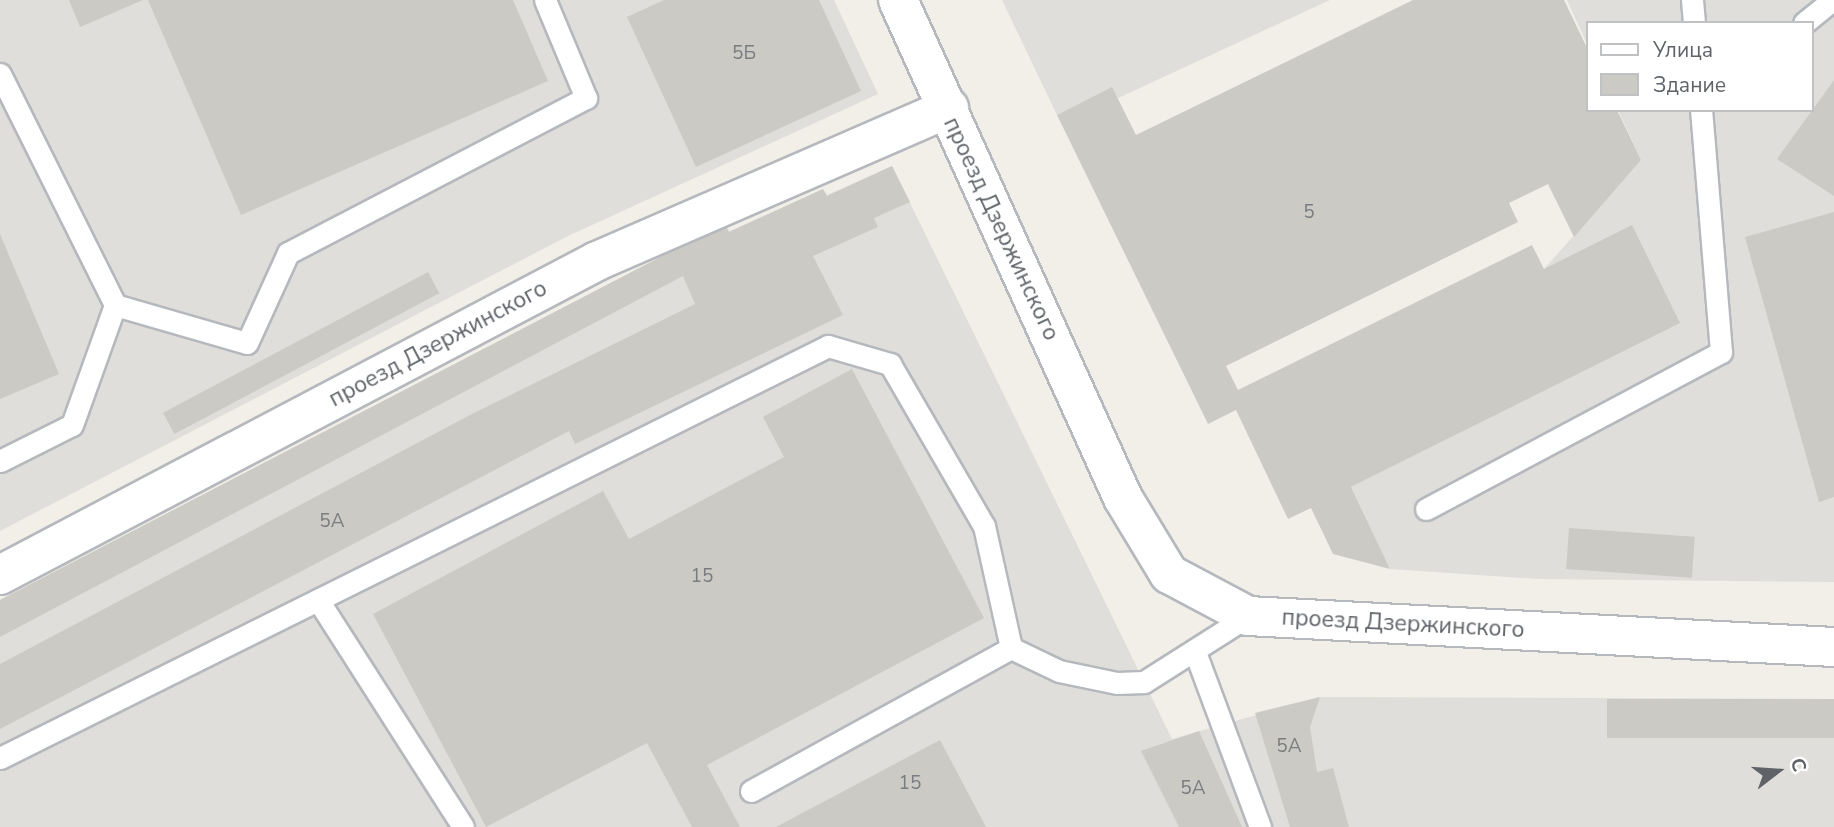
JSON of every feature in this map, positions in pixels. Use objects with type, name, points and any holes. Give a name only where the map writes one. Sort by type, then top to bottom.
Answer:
[{"type":"street","points":[[898,0],[949,108]]},
{"type":"street","name":"проезд Дзержинского","points":[[0,575],[597,261],[949,108],[1123,498],[1168,574],[1248,616],[1834,647]]},
{"type":"lane","points":[[115,305],[247,342],[288,253],[586,98],[545,0]]},
{"type":"lane","points":[[1692,0],[1694,21]]},
{"type":"lane","points":[[1806,21],[1832,0]]},
{"type":"lane","points":[[0,74],[115,305],[72,425],[0,461]]},
{"type":"lane","points":[[1426,509],[1721,352],[1701,112]]},
{"type":"lane","points":[[0,758],[828,346],[890,364],[984,526],[1011,648]]},
{"type":"lane","points":[[318,600],[463,827]]},
{"type":"lane","points":[[1011,648],[1059,671],[1117,683],[1158,677],[1248,616]]},
{"type":"lane","points":[[751,791],[1011,648]]},
{"type":"lane","points":[[1195,652],[1260,827]]},
{"type":"shaded area","points":[[0,0],[834,0],[878,94],[568,236],[0,531]]},
{"type":"shaded area","points":[[1002,0],[1330,0],[1116,99],[1112,88],[1057,115]]},
{"type":"shaded area","points":[[1567,0],[1834,0],[1834,582],[1539,579],[1390,569],[1351,487],[1459,433],[1544,269],[1641,160],[1619,112],[1813,112],[1813,21],[1586,21],[1586,42]]},
{"type":"shaded area","points":[[892,166],[1172,739],[1320,697],[1834,699],[1834,827],[0,827],[0,600],[724,224],[730,231],[823,189],[827,195]]},
{"type":"building","points":[[69,0],[143,0],[80,27]]},
{"type":"building","points":[[148,0],[513,0],[548,81],[241,215]]},
{"type":"building","points":[[664,0],[819,0],[861,91],[696,167],[627,17]]},
{"type":"building","points":[[1413,0],[1564,0],[1586,46],[1586,112],[1618,112],[1641,160],[1574,237],[1548,184],[1509,203],[1518,222],[1226,366],[1238,390],[1532,245],[1544,269],[1632,225],[1680,323],[1351,487],[1390,569],[1333,554],[1311,508],[1288,519],[1236,410],[1208,424],[1057,115],[1112,87],[1136,135]]},
{"type":"building","points":[[1834,80],[1834,196],[1777,159]]},
{"type":"building","points":[[892,166],[910,202],[874,218],[878,227],[813,256],[843,315],[575,444],[569,431],[0,729],[0,664],[472,414],[695,304],[683,276],[0,637],[0,600],[724,224],[729,232],[823,189],[827,196]]},
{"type":"building","points":[[1834,212],[1834,497],[1819,502],[1745,237]]},
{"type":"building","points":[[0,234],[59,374],[0,399]]},
{"type":"building","points":[[428,272],[439,293],[174,434],[163,413]]},
{"type":"building","points":[[852,369],[984,618],[707,765],[740,827],[692,827],[647,743],[486,827],[373,614],[603,491],[629,539],[784,457],[763,417]]},
{"type":"building","points":[[1569,528],[1695,537],[1692,578],[1566,569]]},
{"type":"building","points":[[1320,697],[1310,727],[1317,772],[1333,768],[1349,827],[1290,827],[1255,713]]},
{"type":"building","points":[[1607,699],[1834,699],[1834,738],[1607,738]]},
{"type":"building","points":[[1199,731],[1242,827],[1179,827],[1141,751]]},
{"type":"building","points":[[940,740],[986,827],[776,827]]}]
